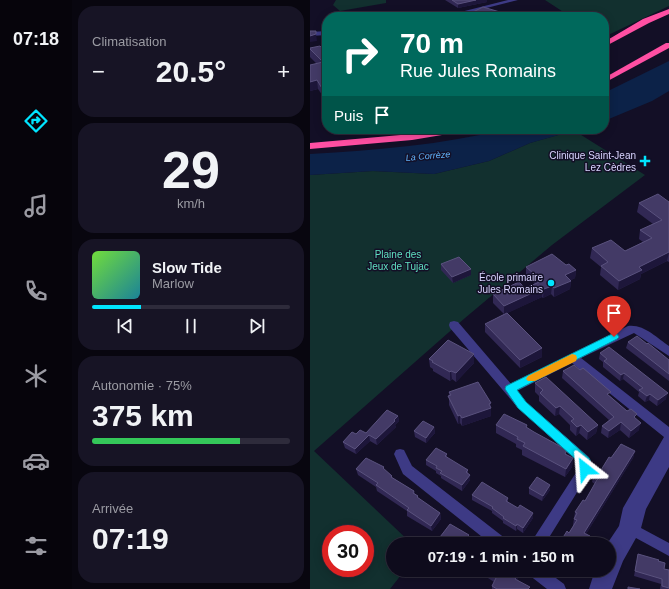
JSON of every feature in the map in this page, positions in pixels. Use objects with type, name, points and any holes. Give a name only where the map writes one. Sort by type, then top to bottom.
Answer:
[{"type":"highway","points":[[609,42],[646,21],[669,11]]},
{"type":"highway","points":[[609,78],[669,45]]},
{"type":"highway","points":[[310,140],[350,138],[376,134]]},
{"type":"highway","points":[[310,146],[425,134]]},
{"type":"street","points":[[467,12],[515,0]]},
{"type":"street","points":[[310,34],[322,33]]},
{"type":"street","points":[[310,48],[322,47]]},
{"type":"street","points":[[310,52],[322,48]]},
{"type":"street","points":[[454,325],[510,389],[522,405],[585,462],[585,469],[541,537]]},
{"type":"street","points":[[510,389],[628,330],[634,329],[640,331],[669,352]]},
{"type":"street","points":[[573,358],[669,434]]},
{"type":"street","points":[[616,545],[629,530],[628,512],[669,438]]},
{"type":"street","points":[[400,454],[407,470],[492,537]]},
{"type":"street","points":[[605,589],[629,530],[669,455]]},
{"type":"street","points":[[629,530],[640,534],[669,550]]},
{"type":"street","points":[[543,577],[559,589]]},
{"type":"street","points":[[596,589],[600,577]]},
{"type":"green space","points":[[336,0],[386,0],[386,3],[340,11],[333,5]]},
{"type":"green space","points":[[545,0],[669,0],[669,6],[609,35],[609,12],[563,12]]},
{"type":"green space","name":"Plaine des Jeux de Tujac","points":[[562,134],[580,134],[645,175],[552,245],[465,318],[314,451],[405,537],[386,537],[386,577],[399,577],[390,589],[310,589],[310,175],[373,171],[434,174],[489,161],[530,143]]},
{"type":"water","points":[[669,61],[669,91],[652,101],[609,119],[609,91]]},
{"type":"water","name":"La Corrèze","points":[[562,134],[530,143],[489,161],[434,174],[373,171],[310,175],[310,154],[409,146],[482,135]]},
{"type":"building","points":[[452,0],[476,0],[458,4]]},
{"type":"building","points":[[483,7],[500,12],[473,12]]},
{"type":"building","points":[[310,31],[316,31],[316,34],[310,36]]},
{"type":"building","points":[[320,46],[322,48],[322,61],[310,49]]},
{"type":"building","points":[[322,62],[322,88],[317,80],[310,82],[310,65]]},
{"type":"building","points":[[658,194],[669,202],[669,252],[639,267],[642,270],[619,281],[601,266],[608,262],[592,248],[611,240],[625,251],[652,238],[640,230],[662,220],[639,203]]},
{"type":"building","points":[[552,254],[566,265],[569,264],[576,270],[565,275],[571,281],[554,288],[552,286],[543,288],[504,306],[493,294],[519,282],[525,288],[542,281],[526,267]]},
{"type":"building","points":[[459,257],[471,269],[452,277],[441,264]]},
{"type":"building","points":[[618,305],[626,312],[610,319],[603,312]]},
{"type":"building","points":[[507,313],[542,348],[520,360],[485,324]]},
{"type":"building","points":[[637,336],[669,360],[669,374],[628,342]]},
{"type":"building","points":[[448,340],[474,354],[456,373],[450,372],[429,359]]},
{"type":"building","points":[[609,347],[668,393],[658,400],[650,394],[647,396],[639,390],[643,388],[624,373],[621,375],[604,361],[607,359],[600,353]]},
{"type":"building","points":[[574,365],[580,370],[583,368],[611,392],[607,394],[627,411],[631,409],[637,414],[634,417],[641,423],[631,431],[621,422],[609,431],[602,426],[614,417],[563,371]]},
{"type":"building","points":[[546,377],[598,425],[588,432],[581,425],[577,427],[571,421],[574,419],[560,406],[556,408],[540,393],[543,390],[535,383]]},
{"type":"building","points":[[478,382],[491,403],[489,404],[491,408],[462,418],[460,415],[458,416],[448,396],[451,395],[449,392]]},
{"type":"building","points":[[387,410],[398,416],[394,420],[395,421],[376,439],[369,435],[355,449],[343,442],[352,432],[356,434],[360,430],[366,433]]},
{"type":"building","points":[[504,414],[527,425],[526,427],[534,432],[567,450],[565,454],[573,458],[566,469],[523,446],[525,443],[517,439],[518,437],[496,425]]},
{"type":"building","points":[[423,421],[434,427],[426,438],[414,431]]},
{"type":"building","points":[[621,444],[635,451],[584,533],[590,537],[563,537],[567,531],[569,533],[577,520],[574,519],[577,513],[575,512],[583,500],[585,501],[598,478],[593,476],[598,468],[601,470],[609,457],[611,458]]},
{"type":"building","points":[[436,448],[447,454],[445,456],[468,470],[466,472],[470,475],[462,485],[440,473],[442,471],[436,468],[437,466],[426,460]]},
{"type":"building","points":[[366,458],[384,467],[383,468],[392,476],[391,477],[414,491],[413,493],[418,496],[417,497],[440,513],[431,526],[407,510],[409,508],[376,485],[378,483],[356,469]]},
{"type":"building","points":[[537,477],[550,485],[543,496],[529,488]]},
{"type":"building","points":[[482,482],[508,498],[506,501],[518,508],[520,505],[533,513],[523,528],[517,524],[516,526],[503,518],[504,517],[492,508],[493,507],[472,495]]},
{"type":"building","points":[[450,524],[469,535],[468,536],[470,537],[440,537]]},
{"type":"building","points":[[638,554],[665,563],[664,569],[669,570],[669,588],[662,586],[662,579],[635,571]]},
{"type":"building","points":[[494,577],[516,577],[515,579],[530,587],[528,589],[497,589],[492,586],[496,578]]},
{"type":"building","points":[[628,587],[640,589],[628,589]]},
{"type":"slow traffic","points":[[531,379],[572,358]]},
{"type":"place","name":"Clinique Saint-Jean Lez Cèdres","points":[[645,161]]},
{"type":"place","name":"École primaire Jules Romains","points":[[551,283]]},
{"type":"route","points":[[585,469],[585,462],[522,405],[510,389],[614,337]]}]
